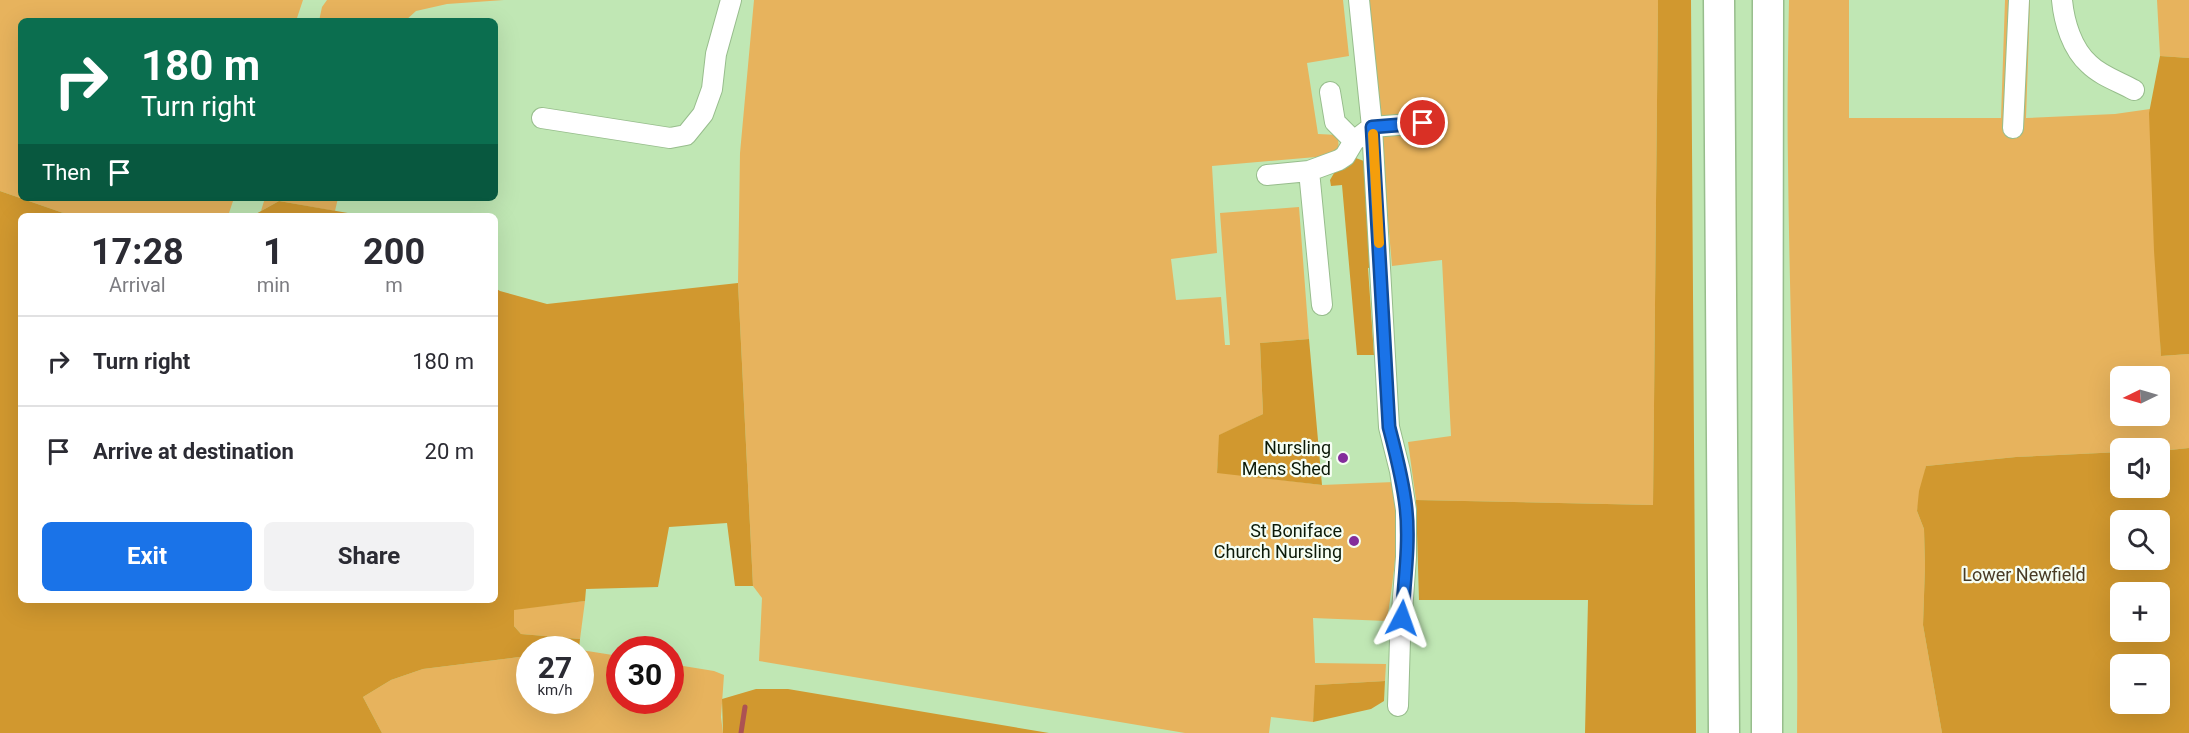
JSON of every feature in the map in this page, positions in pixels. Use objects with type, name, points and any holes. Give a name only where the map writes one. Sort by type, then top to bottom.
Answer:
[{"type":"highway","points":[[1719,0],[1724,733]]},
{"type":"highway","points":[[1767,733],[1768,0]]},
{"type":"street","points":[[542,118],[670,138],[686,135],[703,114],[712,89],[716,54],[731,0]]},
{"type":"street","points":[[1359,0],[1372,127],[1389,427],[1400,471],[1406,510],[1406,557],[1398,706]]},
{"type":"street","points":[[2013,128],[2019,0]]},
{"type":"street","points":[[2062,0],[2066,22],[2082,57],[2090,66],[2134,90]]},
{"type":"street","points":[[1330,92],[1335,122],[1354,141]]},
{"type":"street","points":[[1267,175],[1309,171],[1339,160],[1345,156],[1354,141],[1372,127],[1423,123]]},
{"type":"street","points":[[1309,171],[1322,305]]},
{"type":"shaded area","points":[[0,0],[303,0],[297,18],[18,18],[18,197],[0,191]]},
{"type":"shaded area","points":[[327,0],[504,0],[447,4],[416,11],[408,18],[320,18],[322,7]]},
{"type":"shaded area","points":[[754,0],[1343,0],[1349,56],[1307,63],[1318,134],[1338,135],[1339,155],[1212,166],[1217,253],[1171,259],[1176,300],[1221,297],[1225,345],[1230,345],[1220,213],[1299,207],[1309,339],[1260,343],[1263,414],[1220,435],[1217,472],[1322,485],[1394,482],[1397,534],[1387,621],[1313,618],[1315,663],[1386,664],[1385,681],[1316,685],[1313,722],[1271,717],[1269,733],[1185,733],[759,661],[762,598],[753,586],[738,283],[740,153]]},
{"type":"shaded area","points":[[1369,0],[1658,0],[1653,505],[1416,500],[1408,442],[1451,436],[1442,260],[1392,266]]},
{"type":"shaded area","points":[[1789,0],[1849,0],[1849,118],[2001,118],[2005,0],[2030,0],[2026,118],[2115,114],[2150,109],[2161,356],[2189,354],[2189,448],[2170,450],[2170,438],[2110,438],[2110,453],[2016,457],[1926,466],[1917,511],[1924,529],[1923,625],[1942,733],[1797,733],[1797,591],[1788,143]]},
{"type":"shaded area","points":[[2157,0],[2189,0],[2189,58],[2160,56]]},
{"type":"shaded area","points":[[29,201],[233,201],[229,213],[63,213]]},
{"type":"shaded area","points":[[264,201],[279,201],[261,211]]},
{"type":"shaded area","points":[[279,201],[337,201],[335,211]]},
{"type":"shaded area","points":[[585,601],[580,636],[521,634],[514,626],[514,609]]},
{"type":"shaded area","points":[[594,652],[606,654],[606,714],[684,714],[684,666],[714,671],[724,675],[721,717],[723,733],[382,733],[363,697],[391,680],[423,669],[516,657],[516,714],[594,714]]},
{"type":"green space","points":[[1658,0],[1691,0],[1696,733],[1585,733],[1588,600],[1419,600],[1416,500],[1653,505]]},
{"type":"green space","points":[[2160,56],[2189,58],[2189,354],[2161,356],[2154,251],[2149,113]]},
{"type":"green space","points":[[1353,157],[1364,161],[1374,267],[1368,268],[1374,355],[1357,355],[1342,185],[1331,186],[1330,180],[1337,168]]},
{"type":"green space","points":[[0,191],[18,197],[18,201],[29,201],[63,213],[18,213],[18,603],[498,603],[498,290],[547,304],[738,283],[753,586],[735,586],[727,523],[669,527],[658,587],[586,589],[585,601],[514,610],[514,626],[521,634],[545,636],[516,636],[516,657],[423,669],[391,680],[363,697],[382,733],[0,733]]},
{"type":"green space","points":[[279,201],[348,213],[257,213]]},
{"type":"green space","points":[[1309,339],[1322,485],[1217,473],[1219,435],[1263,414],[1260,343]]},
{"type":"green space","name":"Lower Newfield","points":[[2189,448],[2189,733],[1942,733],[1923,625],[1924,529],[1917,511],[1919,491],[1926,466],[2016,457],[2110,453],[2110,498],[2170,498],[2170,450]]},
{"type":"green space","points":[[1385,681],[1384,701],[1371,709],[1313,722],[1315,685]]},
{"type":"green space","points":[[756,689],[788,689],[1049,733],[723,733],[722,699]]},
{"type":"waterway","points":[[741,733],[745,707]]},
{"type":"slow traffic","points":[[1373,134],[1379,243]]},
{"type":"place","name":"Nursling Mens Shed","points":[[1343,458]]},
{"type":"place","name":"St Boniface Church Nursling","points":[[1354,541]]},
{"type":"route","points":[[1402,618],[1406,510],[1400,471],[1389,427],[1372,127],[1423,123]]}]
